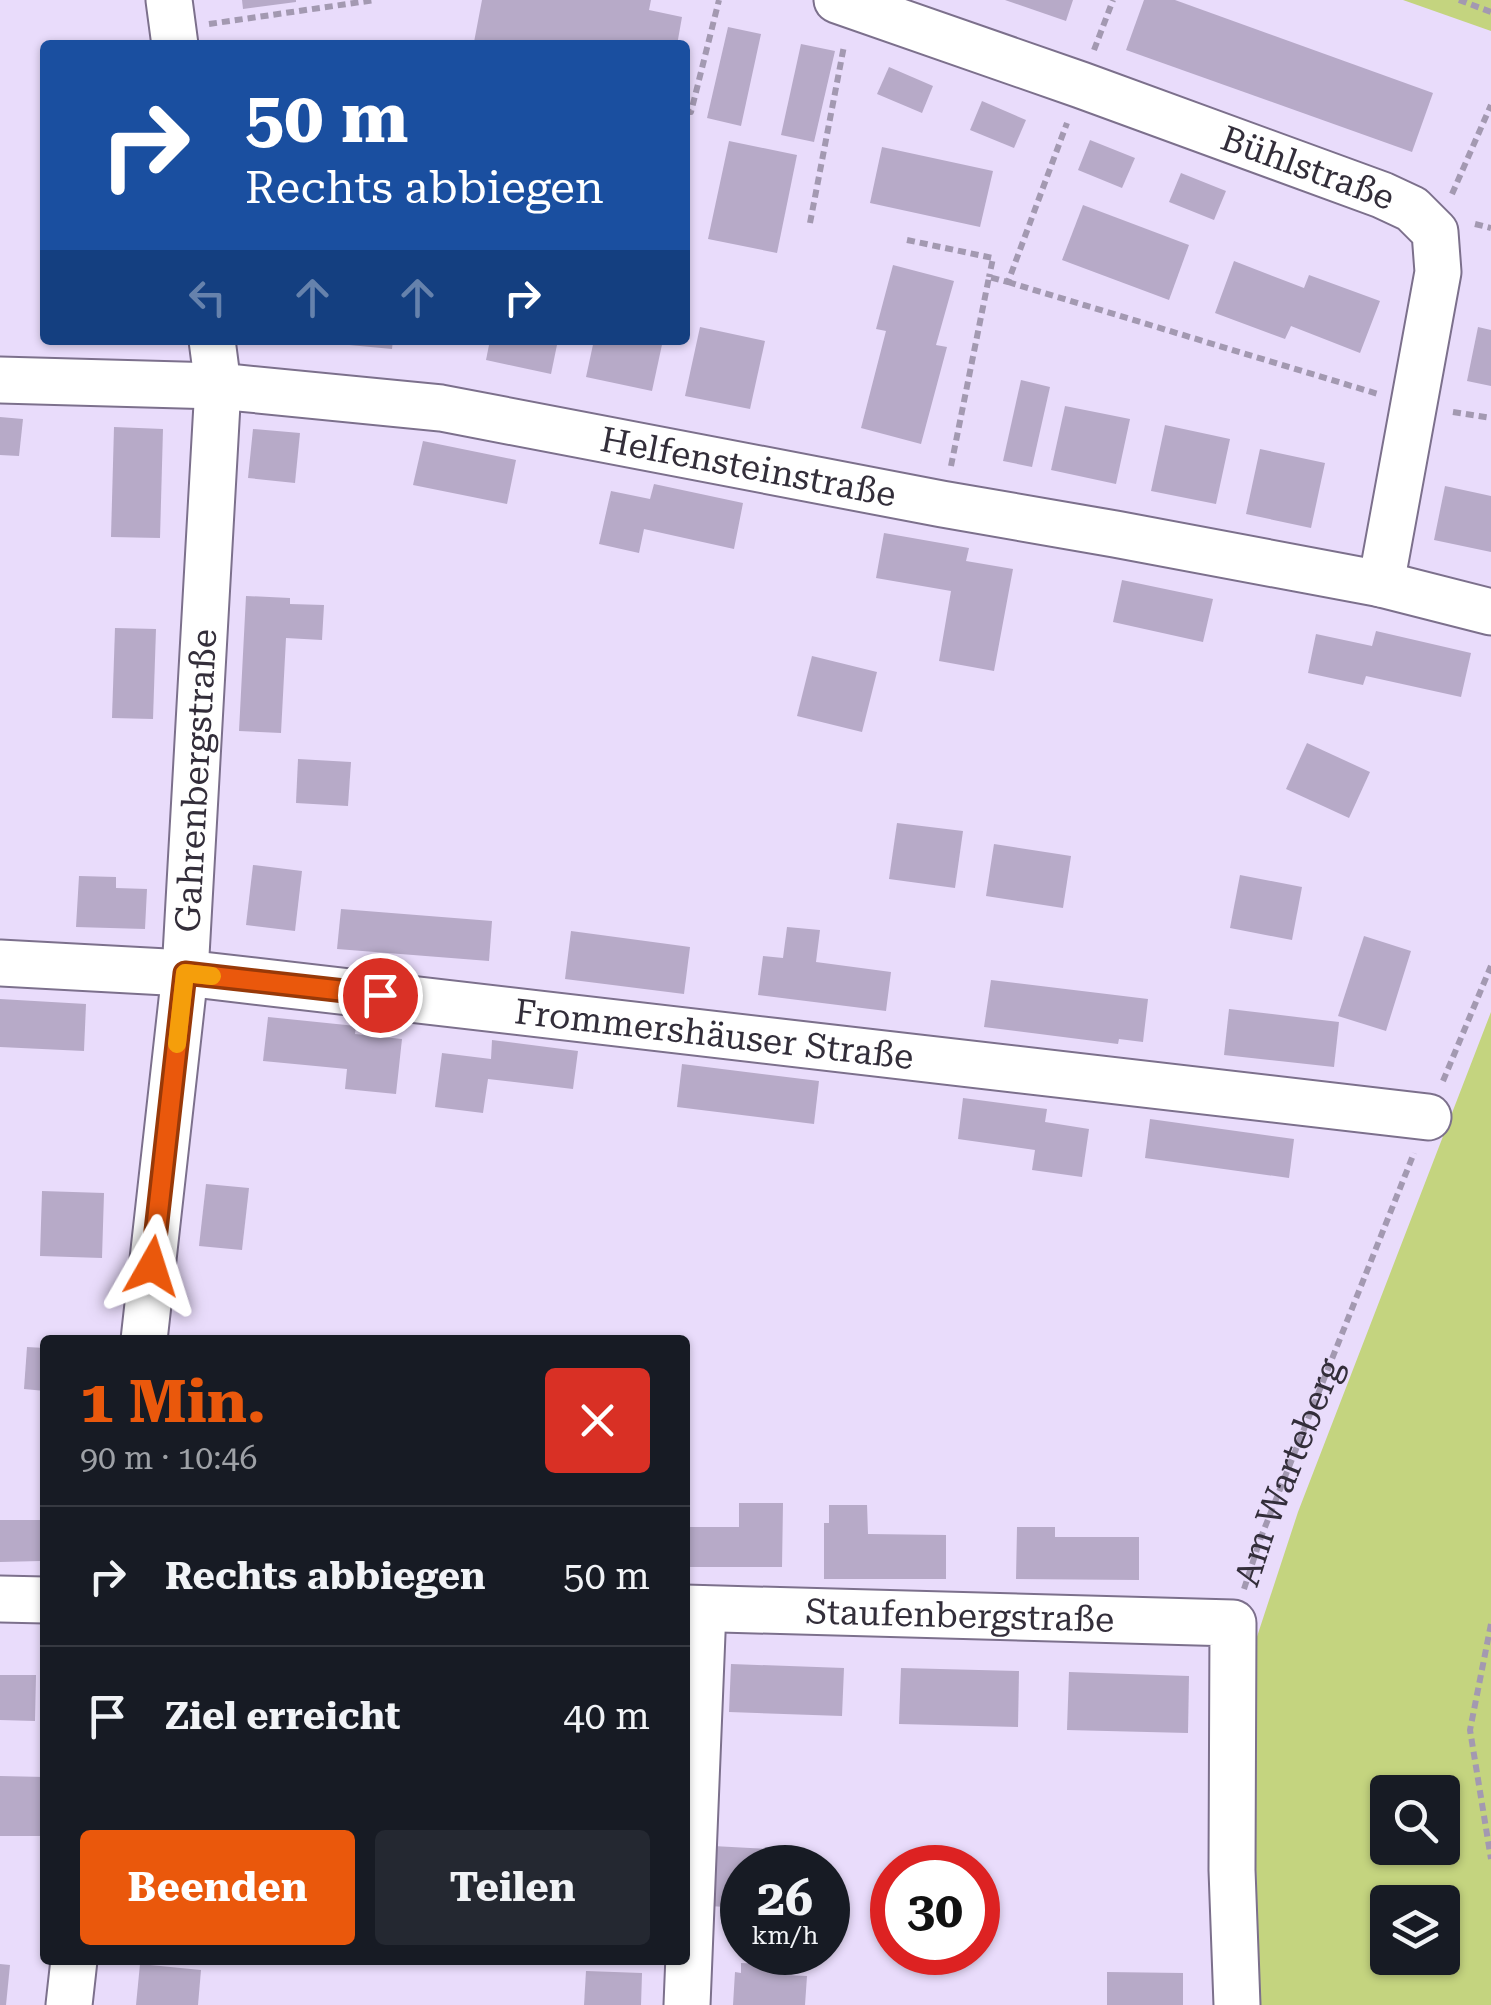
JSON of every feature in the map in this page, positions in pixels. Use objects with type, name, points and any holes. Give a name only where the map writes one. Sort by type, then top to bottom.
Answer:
[{"type":"street","name":"Bühlstraße","points":[[844,3],[1382,196],[1412,209],[1435,232],[1438,272],[1382,584]]},
{"type":"street","name":"Gahrenbergstraße","points":[[145,1335],[185,973],[218,386],[213,345]]},
{"type":"street","name":"Helfensteinstraße","points":[[0,380],[218,386],[441,408],[1382,584],[1491,612]]},
{"type":"street","name":"Frommershäuser Straße","points":[[0,963],[185,973],[1428,1117]]},
{"type":"street","points":[[0,1600],[40,1600]]},
{"type":"street","name":"Staufenbergstraße","points":[[694,1609],[1233,1623]]},
{"type":"street","points":[[690,1835],[694,1609]]},
{"type":"street","name":"Am Warteberg","points":[[1233,1623],[1232,1870],[1237,2005]]},
{"type":"street","points":[[69,2005],[73,1965]]},
{"type":"street","points":[[687,2005],[688,1965]]},
{"type":"path","points":[[172,25],[376,0]]},
{"type":"path","points":[[690,112],[719,0]]},
{"type":"path","points":[[1008,282],[1113,0]]},
{"type":"path","points":[[1459,0],[1491,12]]},
{"type":"path","points":[[810,223],[844,3]]},
{"type":"path","points":[[1435,232],[1491,105]]},
{"type":"path","points":[[907,240],[993,258],[942,504]]},
{"type":"path","points":[[989,277],[1413,405],[1491,418]]},
{"type":"path","name":"Am Warteberg","points":[[1233,1623],[1261,1537],[1491,966]]},
{"type":"path","points":[[1491,1624],[1470,1730],[1491,1859]]},
{"type":"green space","points":[[1403,0],[1491,0],[1491,31]]},
{"type":"green space","points":[[1491,1012],[1491,2005],[1260,2005],[1250,1658],[1298,1512]]},
{"type":"building","points":[[242,0],[296,0],[296,2],[243,9]]},
{"type":"building","points":[[482,0],[651,0],[649,10],[682,17],[678,40],[474,40]]},
{"type":"building","points":[[1005,0],[1073,0],[1066,21]]},
{"type":"building","points":[[1144,0],[1175,0],[1433,93],[1412,152],[1126,50]]},
{"type":"building","points":[[728,27],[761,34],[741,126],[707,118]]},
{"type":"building","points":[[801,44],[835,51],[814,142],[781,135]]},
{"type":"building","points":[[889,67],[933,86],[922,113],[877,94]]},
{"type":"building","points":[[982,101],[1026,120],[1014,148],[970,130]]},
{"type":"building","points":[[1090,140],[1135,158],[1122,188],[1078,170]]},
{"type":"building","points":[[729,141],[797,155],[777,253],[708,239]]},
{"type":"building","points":[[882,147],[993,171],[980,227],[870,203]]},
{"type":"building","points":[[1181,173],[1226,191],[1214,220],[1169,202]]},
{"type":"building","points":[[1083,205],[1189,245],[1169,300],[1062,260]]},
{"type":"building","points":[[1234,261],[1304,288],[1309,275],[1380,301],[1360,353],[1291,326],[1285,339],[1215,313]]},
{"type":"building","points":[[893,265],[954,281],[936,345],[947,347],[921,444],[861,428],[886,331],[876,329]]},
{"type":"building","points":[[700,327],[765,341],[750,409],[685,396]]},
{"type":"building","points":[[1478,327],[1491,330],[1491,386],[1467,381]]},
{"type":"building","points":[[349,345],[392,345],[392,349]]},
{"type":"building","points":[[489,345],[557,345],[551,374],[486,360]]},
{"type":"building","points":[[593,345],[662,345],[652,391],[586,377]]},
{"type":"building","points":[[1021,380],[1050,387],[1032,467],[1003,461]]},
{"type":"building","points":[[1065,406],[1130,419],[1116,484],[1051,470]]},
{"type":"building","points":[[0,417],[23,419],[19,456],[0,455]]},
{"type":"building","points":[[1165,425],[1230,439],[1216,504],[1151,491]]},
{"type":"building","points":[[114,427],[163,429],[160,538],[111,537]]},
{"type":"building","points":[[253,429],[300,433],[295,483],[248,478]]},
{"type":"building","points":[[423,441],[516,460],[507,504],[413,485]]},
{"type":"building","points":[[1260,449],[1325,463],[1311,528],[1246,514]]},
{"type":"building","points":[[654,484],[743,503],[734,549],[644,529],[639,553],[599,544],[611,491],[650,499]]},
{"type":"building","points":[[1445,486],[1491,496],[1491,552],[1434,540]]},
{"type":"building","points":[[884,533],[969,548],[966,561],[1013,569],[994,671],[939,661],[951,591],[876,578]]},
{"type":"building","points":[[1122,580],[1213,599],[1203,642],[1113,622]]},
{"type":"building","points":[[246,596],[290,598],[290,604],[324,605],[322,640],[286,638],[281,733],[239,731]]},
{"type":"building","points":[[115,628],[156,629],[153,719],[112,718]]},
{"type":"building","points":[[1376,631],[1471,653],[1461,697],[1366,676],[1363,685],[1308,673],[1316,634],[1372,646]]},
{"type":"building","points":[[812,656],[877,672],[862,732],[797,716]]},
{"type":"building","points":[[1307,743],[1370,772],[1349,818],[1286,789]]},
{"type":"building","points":[[298,759],[351,762],[348,806],[296,803]]},
{"type":"building","points":[[897,823],[963,831],[955,888],[889,879]]},
{"type":"building","points":[[994,844],[1071,856],[1063,908],[986,896]]},
{"type":"building","points":[[253,865],[302,871],[295,931],[246,925]]},
{"type":"building","points":[[1240,875],[1302,887],[1292,940],[1230,928]]},
{"type":"building","points":[[79,876],[116,877],[116,888],[147,889],[145,929],[76,927]]},
{"type":"building","points":[[341,909],[492,921],[489,961],[337,949]]},
{"type":"building","points":[[787,927],[820,930],[816,962],[891,972],[886,1011],[758,995],[763,956],[783,958]]},
{"type":"building","points":[[571,931],[690,947],[684,994],[565,979]]},
{"type":"building","points":[[1364,936],[1411,951],[1386,1031],[1338,1016]]},
{"type":"building","points":[[991,980],[1148,999],[1143,1042],[1119,1039],[1118,1044],[984,1027]]},
{"type":"building","points":[[0,999],[86,1004],[84,1051],[0,1047]]},
{"type":"building","points":[[1229,1009],[1339,1022],[1334,1067],[1224,1055]]},
{"type":"building","points":[[268,1017],[356,1026],[355,1034],[402,1039],[396,1094],[345,1089],[347,1069],[263,1061]]},
{"type":"building","points":[[492,1040],[578,1051],[573,1089],[488,1079],[483,1113],[435,1107],[442,1053],[491,1059]]},
{"type":"building","points":[[682,1064],[819,1081],[814,1124],[677,1107]]},
{"type":"building","points":[[963,1098],[1047,1109],[1045,1122],[1089,1129],[1082,1177],[1032,1170],[1035,1150],[958,1139]]},
{"type":"building","points":[[1150,1119],[1294,1139],[1289,1178],[1145,1158]]},
{"type":"building","points":[[206,1184],[249,1188],[242,1250],[199,1246]]},
{"type":"building","points":[[42,1191],[104,1193],[102,1258],[40,1256]]},
{"type":"building","points":[[27,1347],[40,1348],[40,1391],[24,1389]]},
{"type":"building","points":[[739,1503],[783,1503],[782,1567],[690,1567],[690,1527],[739,1527]]},
{"type":"building","points":[[829,1505],[867,1505],[868,1534],[946,1535],[946,1579],[824,1579],[824,1523],[829,1523]]},
{"type":"building","points":[[0,1520],[40,1520],[40,1561],[0,1562]]},
{"type":"building","points":[[1017,1527],[1055,1527],[1055,1537],[1139,1537],[1139,1580],[1016,1579]]},
{"type":"building","points":[[731,1664],[844,1668],[842,1716],[729,1712]]},
{"type":"building","points":[[901,1668],[1019,1671],[1018,1727],[899,1724]]},
{"type":"building","points":[[1069,1672],[1189,1676],[1188,1733],[1067,1730]]},
{"type":"building","points":[[0,1675],[36,1675],[35,1721],[0,1720]]},
{"type":"building","points":[[0,1776],[40,1777],[40,1836],[0,1836]]},
{"type":"building","points":[[713,1846],[720,1846],[720,1907],[709,1906]]},
{"type":"building","points":[[0,1964],[10,1965],[6,2005],[0,2005]]},
{"type":"building","points":[[140,1965],[201,1970],[198,2005],[136,2005]]},
{"type":"building","points":[[586,1971],[642,1973],[641,2005],[584,2005]]},
{"type":"building","points":[[1107,1972],[1183,1973],[1183,2005],[1107,2005]]},
{"type":"building","points":[[735,1975],[807,1976],[805,2005],[733,2005]]},
{"type":"slow traffic","points":[[177,1044],[185,973],[212,976]]},
{"type":"route","points":[[152,1266],[185,973],[380,995]]}]
